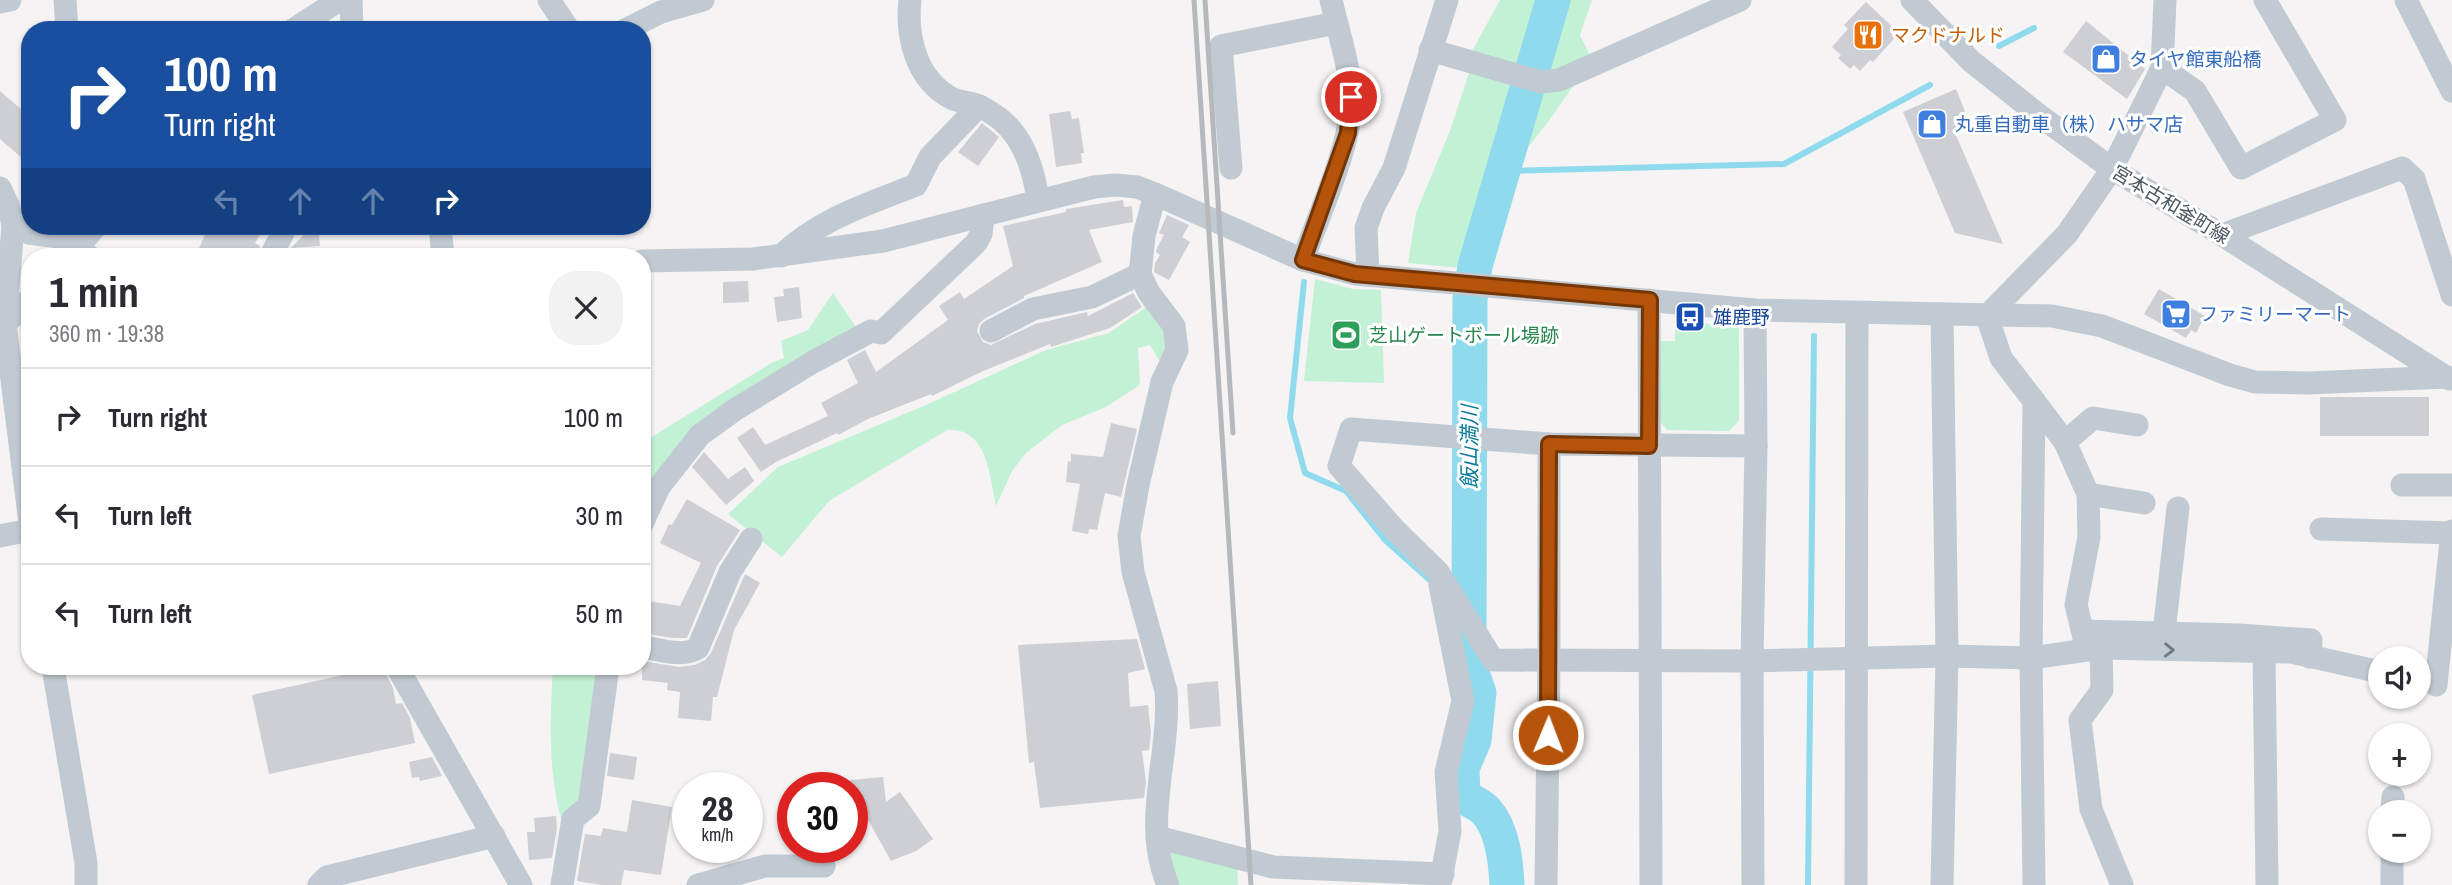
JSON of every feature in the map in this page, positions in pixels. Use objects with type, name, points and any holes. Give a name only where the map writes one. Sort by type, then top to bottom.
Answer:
[{"type":"street","points":[[0,2],[10,0]]},
{"type":"street","points":[[65,0],[66,21]]},
{"type":"street","points":[[307,21],[339,0]]},
{"type":"street","points":[[351,0],[352,21]]},
{"type":"street","points":[[550,0],[563,21]]},
{"type":"street","points":[[643,21],[661,12],[703,0]]},
{"type":"street","points":[[910,0],[907,21],[918,64],[936,88],[953,99],[979,106],[1002,121],[1028,158],[1038,200]]},
{"type":"street","points":[[1303,260],[1348,133],[1351,97],[1344,51],[1331,0]]},
{"type":"street","points":[[1368,275],[1366,228],[1373,208],[1394,168],[1447,0]]},
{"type":"street","points":[[1430,50],[1530,79],[1559,80],[1740,0]]},
{"type":"street","name":"宮本古和釜町線","points":[[1912,0],[1971,61],[2112,169],[2222,235],[2449,379]]},
{"type":"street","points":[[1987,316],[2067,234],[2112,169],[2162,68],[2165,0]]},
{"type":"street","points":[[2162,68],[2195,91],[2241,167],[2334,120],[2265,0]]},
{"type":"street","points":[[2406,0],[2452,91]]},
{"type":"street","points":[[1231,168],[1221,46],[1336,23]]},
{"type":"street","points":[[781,256],[797,240],[819,225],[916,185],[930,156],[979,106]]},
{"type":"street","points":[[2222,235],[2402,168],[2414,179],[2452,295]]},
{"type":"street","points":[[651,261],[752,259],[883,241],[1038,200],[1115,185],[1137,187],[1155,194],[1303,260],[1326,268],[1368,275],[1755,310],[2052,316],[2102,326],[2255,382],[2297,384],[2449,379]]},
{"type":"street","points":[[0,188],[13,225],[5,324],[21,451]]},
{"type":"street","points":[[1155,194],[1144,236],[1140,275],[1149,293],[1174,326],[1177,350],[1162,382],[1129,536],[1133,572],[1167,691],[1168,711],[1156,802],[1157,837],[1168,885]]},
{"type":"street","points":[[651,504],[659,487],[700,435],[736,409],[813,362],[871,331],[881,333],[976,243],[981,234],[983,215]]},
{"type":"street","points":[[13,225],[21,229]]},
{"type":"street","points":[[44,235],[59,237],[73,248]]},
{"type":"street","points":[[991,331],[1032,309],[1092,297],[1140,275]]},
{"type":"street","points":[[1650,300],[1651,885]]},
{"type":"street","points":[[5,324],[21,308]]},
{"type":"street","points":[[1753,885],[1755,310]]},
{"type":"street","points":[[1856,885],[1857,313]]},
{"type":"street","points":[[1942,314],[1947,656],[1942,885]]},
{"type":"street","points":[[1987,316],[2001,358],[2065,442],[2088,494],[2089,537],[2076,605],[2090,643],[2102,690],[2080,720],[2091,809],[2122,885]]},
{"type":"street","points":[[2034,885],[2031,658],[2035,401]]},
{"type":"street","points":[[2065,442],[2093,418],[2137,425]]},
{"type":"street","points":[[1756,446],[1549,444],[1351,429],[1339,466],[1395,530],[1438,572],[1493,660],[1752,661],[1947,656],[2031,658],[2090,643],[2164,632],[2311,640],[2310,657]]},
{"type":"street","points":[[1546,885],[1549,444]]},
{"type":"street","points":[[2402,485],[2452,485]]},
{"type":"street","points":[[2088,494],[2144,503]]},
{"type":"street","points":[[2164,632],[2178,508]]},
{"type":"street","points":[[2322,529],[2452,532],[2436,683]]},
{"type":"street","points":[[0,536],[21,532]]},
{"type":"street","points":[[651,648],[692,652],[698,648],[730,572],[751,539]]},
{"type":"street","points":[[1157,837],[1273,876],[1442,879],[1450,831],[1446,772],[1462,701],[1438,572]]},
{"type":"street","points":[[2090,643],[2291,652],[2368,669]]},
{"type":"street","points":[[2264,652],[2267,885]]},
{"type":"street","points":[[54,675],[86,863],[86,885]]},
{"type":"street","points":[[402,675],[521,885]]},
{"type":"street","points":[[562,885],[573,820],[589,806],[607,675]]},
{"type":"street","points":[[319,885],[327,877],[494,836]]},
{"type":"street","points":[[2392,863],[2392,885]]},
{"type":"street","points":[[698,885],[824,866]]},
{"type":"green space","points":[[1500,0],[1542,0],[1522,69],[1470,55]]},
{"type":"green space","points":[[1565,0],[1592,0],[1580,35],[1591,58],[1543,77]]},
{"type":"green space","points":[[1469,73],[1516,85],[1460,268],[1408,263],[1416,213],[1450,131]]},
{"type":"green space","points":[[1576,82],[1548,122],[1519,159],[1540,91]]},
{"type":"green space","name":"芝山ゲートボール場跡","points":[[1315,279],[1353,289],[1381,290],[1384,383],[1304,381]]},
{"type":"green space","points":[[833,293],[858,330],[733,405],[651,497],[651,437],[773,362],[784,358],[781,341],[808,330]]},
{"type":"green space","points":[[1151,304],[1168,332],[1164,369],[1150,345],[1138,348],[1140,385],[1106,407],[1062,425],[1026,453],[1012,471],[996,506],[988,468],[978,445],[971,436],[960,431],[947,430],[829,501],[782,557],[728,514],[778,467],[926,405],[1046,350],[1109,333]]},
{"type":"green space","points":[[1676,321],[1739,326],[1739,421],[1729,431],[1667,430],[1659,420],[1659,341],[1675,341]]},
{"type":"green space","points":[[553,675],[601,675],[582,802],[571,818],[561,819],[557,801],[551,724]]},
{"type":"green space","points":[[1171,846],[1237,865],[1238,885],[1174,885],[1167,869]]},
{"type":"building","points":[[1866,2],[1899,33],[1873,62],[1870,60],[1860,71],[1854,65],[1850,69],[1838,58],[1841,55],[1832,47],[1848,29],[1844,25]]},
{"type":"building","points":[[2086,21],[2145,69],[2127,99],[2063,52]]},
{"type":"building","points":[[1956,89],[1971,126],[1955,133],[2003,244],[1955,233],[1903,112]]},
{"type":"building","points":[[0,91],[21,109],[21,157],[0,139]]},
{"type":"building","points":[[1070,111],[1072,119],[1079,118],[1084,153],[1081,153],[1082,163],[1056,167],[1049,114]]},
{"type":"building","points":[[982,123],[999,137],[978,166],[958,152]]},
{"type":"building","points":[[1123,200],[1124,207],[1132,206],[1133,222],[1089,230],[1102,262],[1024,296],[984,319],[977,331],[983,342],[991,345],[1035,324],[1087,312],[1088,316],[1133,293],[1142,307],[1110,328],[1051,347],[1050,344],[983,371],[932,396],[931,394],[868,419],[838,435],[837,433],[761,472],[737,438],[753,427],[765,445],[828,416],[821,403],[858,383],[847,360],[865,350],[876,372],[948,320],[939,306],[960,292],[964,299],[1013,266],[1003,226],[1066,212],[1066,209]]},
{"type":"building","points":[[1167,215],[1189,225],[1182,237],[1190,242],[1169,280],[1154,272],[1160,255],[1156,252],[1157,248],[1164,235],[1159,233]]},
{"type":"building","points":[[205,235],[260,235],[255,243],[259,248],[199,248]]},
{"type":"building","points":[[303,235],[319,235],[320,246],[291,248]]},
{"type":"building","points":[[748,281],[749,302],[723,303],[723,282]]},
{"type":"building","points":[[799,287],[802,318],[777,322],[774,297],[784,296],[783,289]]},
{"type":"building","points":[[2159,289],[2205,316],[2196,333],[2191,330],[2186,338],[2144,314]]},
{"type":"building","points":[[2320,397],[2429,397],[2429,436],[2320,436]]},
{"type":"building","points":[[1111,423],[1137,429],[1121,497],[1105,493],[1097,530],[1089,529],[1088,534],[1072,531],[1080,484],[1066,482],[1068,461],[1071,462],[1071,454],[1103,457]]},
{"type":"building","points":[[704,452],[728,479],[745,467],[754,481],[726,505],[692,467]]},
{"type":"building","points":[[687,499],[740,530],[717,566],[687,638],[651,634],[651,601],[680,606],[701,563],[660,543],[669,524],[672,525]]},
{"type":"building","points":[[745,574],[760,583],[734,630],[717,697],[713,697],[711,721],[678,718],[680,692],[667,690],[668,683],[642,680],[642,675],[651,675],[651,662],[679,667],[695,665],[711,653]]},
{"type":"building","points":[[1137,639],[1145,669],[1128,673],[1130,707],[1148,705],[1151,733],[1149,750],[1142,751],[1146,782],[1144,798],[1040,808],[1034,762],[1029,763],[1018,645]]},
{"type":"building","points":[[343,675],[387,675],[396,704],[402,703],[410,718],[415,743],[269,774],[252,695]]},
{"type":"building","points":[[1218,681],[1221,726],[1190,729],[1187,684]]},
{"type":"building","points":[[610,753],[637,757],[634,780],[607,776]]},
{"type":"building","points":[[432,757],[442,776],[420,781],[419,777],[412,778],[409,762]]},
{"type":"building","points":[[883,777],[886,802],[900,792],[933,839],[916,851],[891,861],[868,820],[868,778]]},
{"type":"building","points":[[632,800],[672,807],[661,875],[624,870],[621,885],[577,881],[585,834],[601,836],[603,828],[627,832]]},
{"type":"building","points":[[556,816],[557,829],[552,858],[529,860],[527,832],[535,832],[534,818]]},
{"type":"waterway","name":"飯山満川","points":[[1507,885],[1504,856],[1496,827],[1484,809],[1463,796],[1462,768],[1474,740],[1479,693],[1471,670],[1469,630],[1470,299],[1475,266],[1553,0]]},
{"type":"waterway","points":[[1999,46],[2034,28]]},
{"type":"waterway","points":[[1504,171],[1784,164],[1930,85]]},
{"type":"waterway","points":[[1304,282],[1290,418],[1305,473],[1346,491],[1385,540],[1431,581]]},
{"type":"waterway","points":[[1808,885],[1814,336]]},
{"type":"railway","points":[[1194,0],[1251,885]]},
{"type":"railway","points":[[1205,0],[1233,433]]},
{"type":"place","name":"マクドナルド","points":[[1868,35]]},
{"type":"place","name":"タイヤ館東船橋","points":[[2106,59]]},
{"type":"place","name":"丸重自動車（株）ハサマ店","points":[[1932,124]]},
{"type":"place","name":"ファミリーマート","points":[[2176,314]]},
{"type":"place","name":"雄鹿野","points":[[1690,317]]},
{"type":"place","name":"芝山ゲートボール場跡","points":[[1346,335]]},
{"type":"route","points":[[1351,97],[1348,133],[1303,260],[1355,274],[1650,300],[1649,446],[1549,444],[1548,735]]}]
